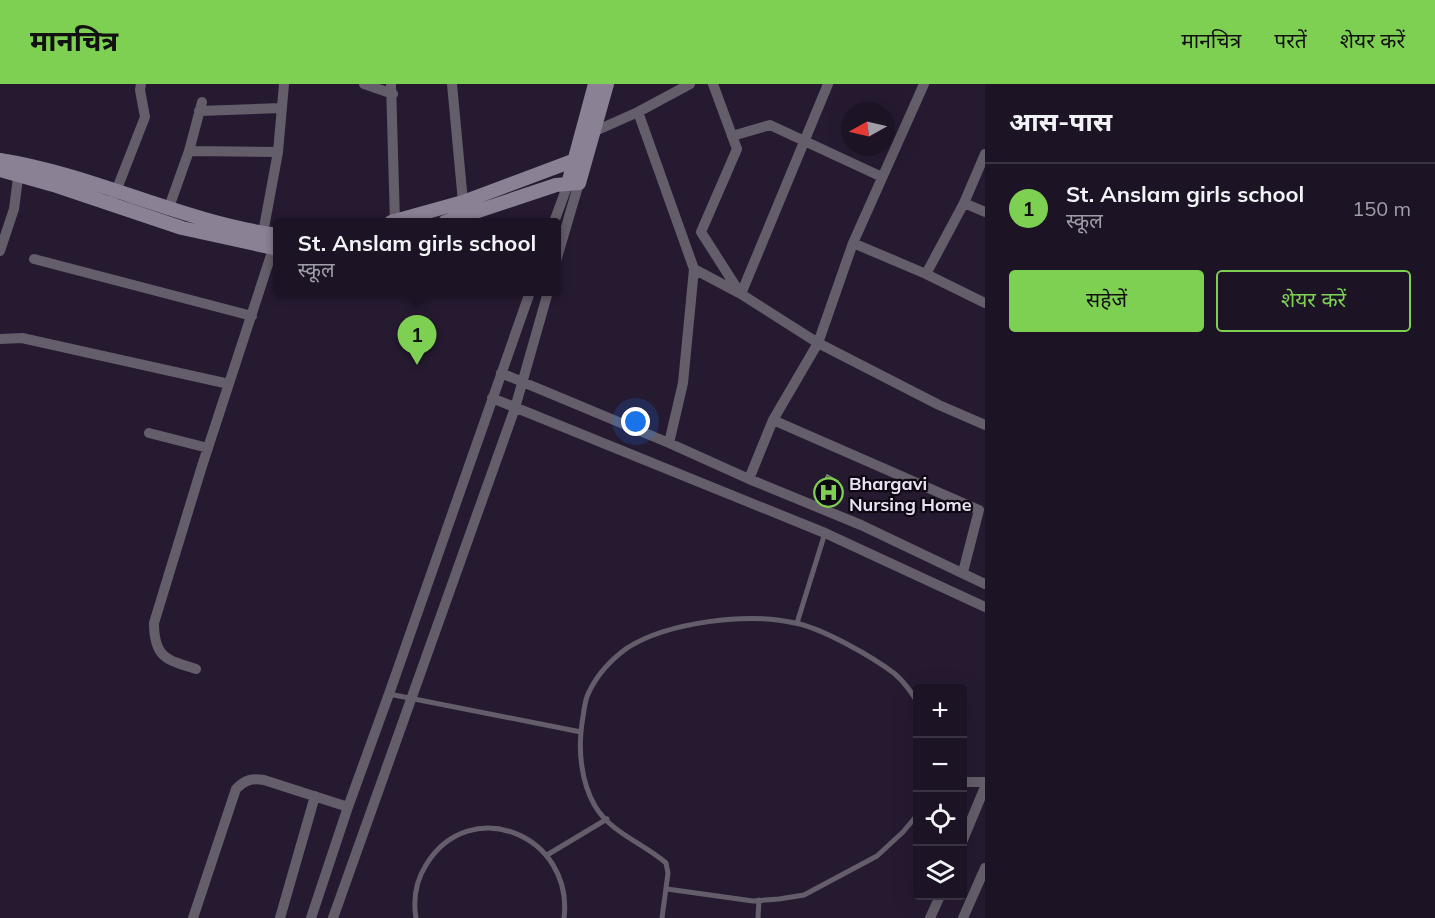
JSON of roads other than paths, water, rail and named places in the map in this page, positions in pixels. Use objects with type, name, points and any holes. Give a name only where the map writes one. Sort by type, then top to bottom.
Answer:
[{"type":"street","points":[[114,198],[145,117],[141,84]]},
{"type":"street","points":[[263,233],[278,152],[284,84]]},
{"type":"street","points":[[364,84],[392,89],[394,218]]},
{"type":"street","points":[[452,84],[462,202]]},
{"type":"street","points":[[561,238],[595,84]]},
{"type":"street","points":[[408,218],[462,202],[580,160],[593,132],[607,84]]},
{"type":"street","points":[[593,132],[690,84]]},
{"type":"street","points":[[713,84],[737,149],[701,232],[741,294]]},
{"type":"street","points":[[741,294],[828,84]]},
{"type":"street","points":[[749,479],[772,420],[818,343],[853,243],[924,84]]},
{"type":"street","points":[[168,210],[189,152],[201,106],[281,108]]},
{"type":"street","points":[[639,111],[694,269],[683,383],[669,443]]},
{"type":"street","points":[[732,136],[770,125],[882,177]]},
{"type":"street","points":[[189,152],[278,152]]},
{"type":"street","points":[[926,274],[964,203],[985,154]]},
{"type":"street","points":[[0,160],[19,169]]},
{"type":"street","points":[[0,251],[12,216],[19,169]]},
{"type":"street","points":[[0,170],[54,172],[182,228],[273,249]]},
{"type":"street","points":[[457,218],[548,187],[573,183]]},
{"type":"street","points":[[556,218],[573,183]]},
{"type":"street","points":[[114,198],[273,234]]},
{"type":"street","points":[[964,203],[985,212]]},
{"type":"street","points":[[853,243],[926,274],[985,303]]},
{"type":"street","points":[[196,669],[172,662],[163,656],[156,648],[154,623],[208,448],[273,255]]},
{"type":"street","points":[[34,259],[252,316]]},
{"type":"street","points":[[694,269],[741,294],[818,343],[939,405],[985,424]]},
{"type":"street","points":[[310,918],[528,296]]},
{"type":"street","points":[[333,918],[515,408],[547,296]]},
{"type":"street","points":[[0,339],[22,338],[229,384]]},
{"type":"street","points":[[501,373],[861,525],[985,584]]},
{"type":"street","points":[[492,398],[825,533],[985,608]]},
{"type":"street","points":[[772,420],[979,510],[963,572]]},
{"type":"street","points":[[149,433],[208,448]]},
{"type":"street","points":[[193,918],[236,789],[243,781],[254,778],[264,780],[348,807]]},
{"type":"street","points":[[967,782],[985,782]]},
{"type":"street","points":[[967,834],[982,804],[985,787]]},
{"type":"street","points":[[279,918],[315,796]]},
{"type":"street","points":[[963,918],[985,868]]},
{"type":"street","points":[[930,918],[938,900]]},
{"type":"lane","points":[[797,623],[825,533]]},
{"type":"lane","points":[[662,918],[667,889],[666,863],[613,827],[596,807],[587,786],[580,758],[581,732],[588,694],[604,669],[627,649],[649,638],[702,622],[736,618],[766,618],[797,623],[846,644],[896,675],[913,697]]},
{"type":"lane","points":[[389,694],[581,732]]},
{"type":"lane","points":[[547,855],[607,819]]},
{"type":"lane","points":[[667,889],[759,900],[804,895],[877,856],[913,820]]},
{"type":"lane","points":[[417,918],[416,890],[424,869],[437,850],[455,837],[487,828],[509,831],[530,840],[547,855],[554,864],[562,884],[564,918]]},
{"type":"lane","points":[[758,918],[759,900]]},
{"type":"place","name":"St. Anslam girls school","points":[[417,365]]},
{"type":"place","name":"Bhargavi Nursing Home","points":[[828,493]]}]
